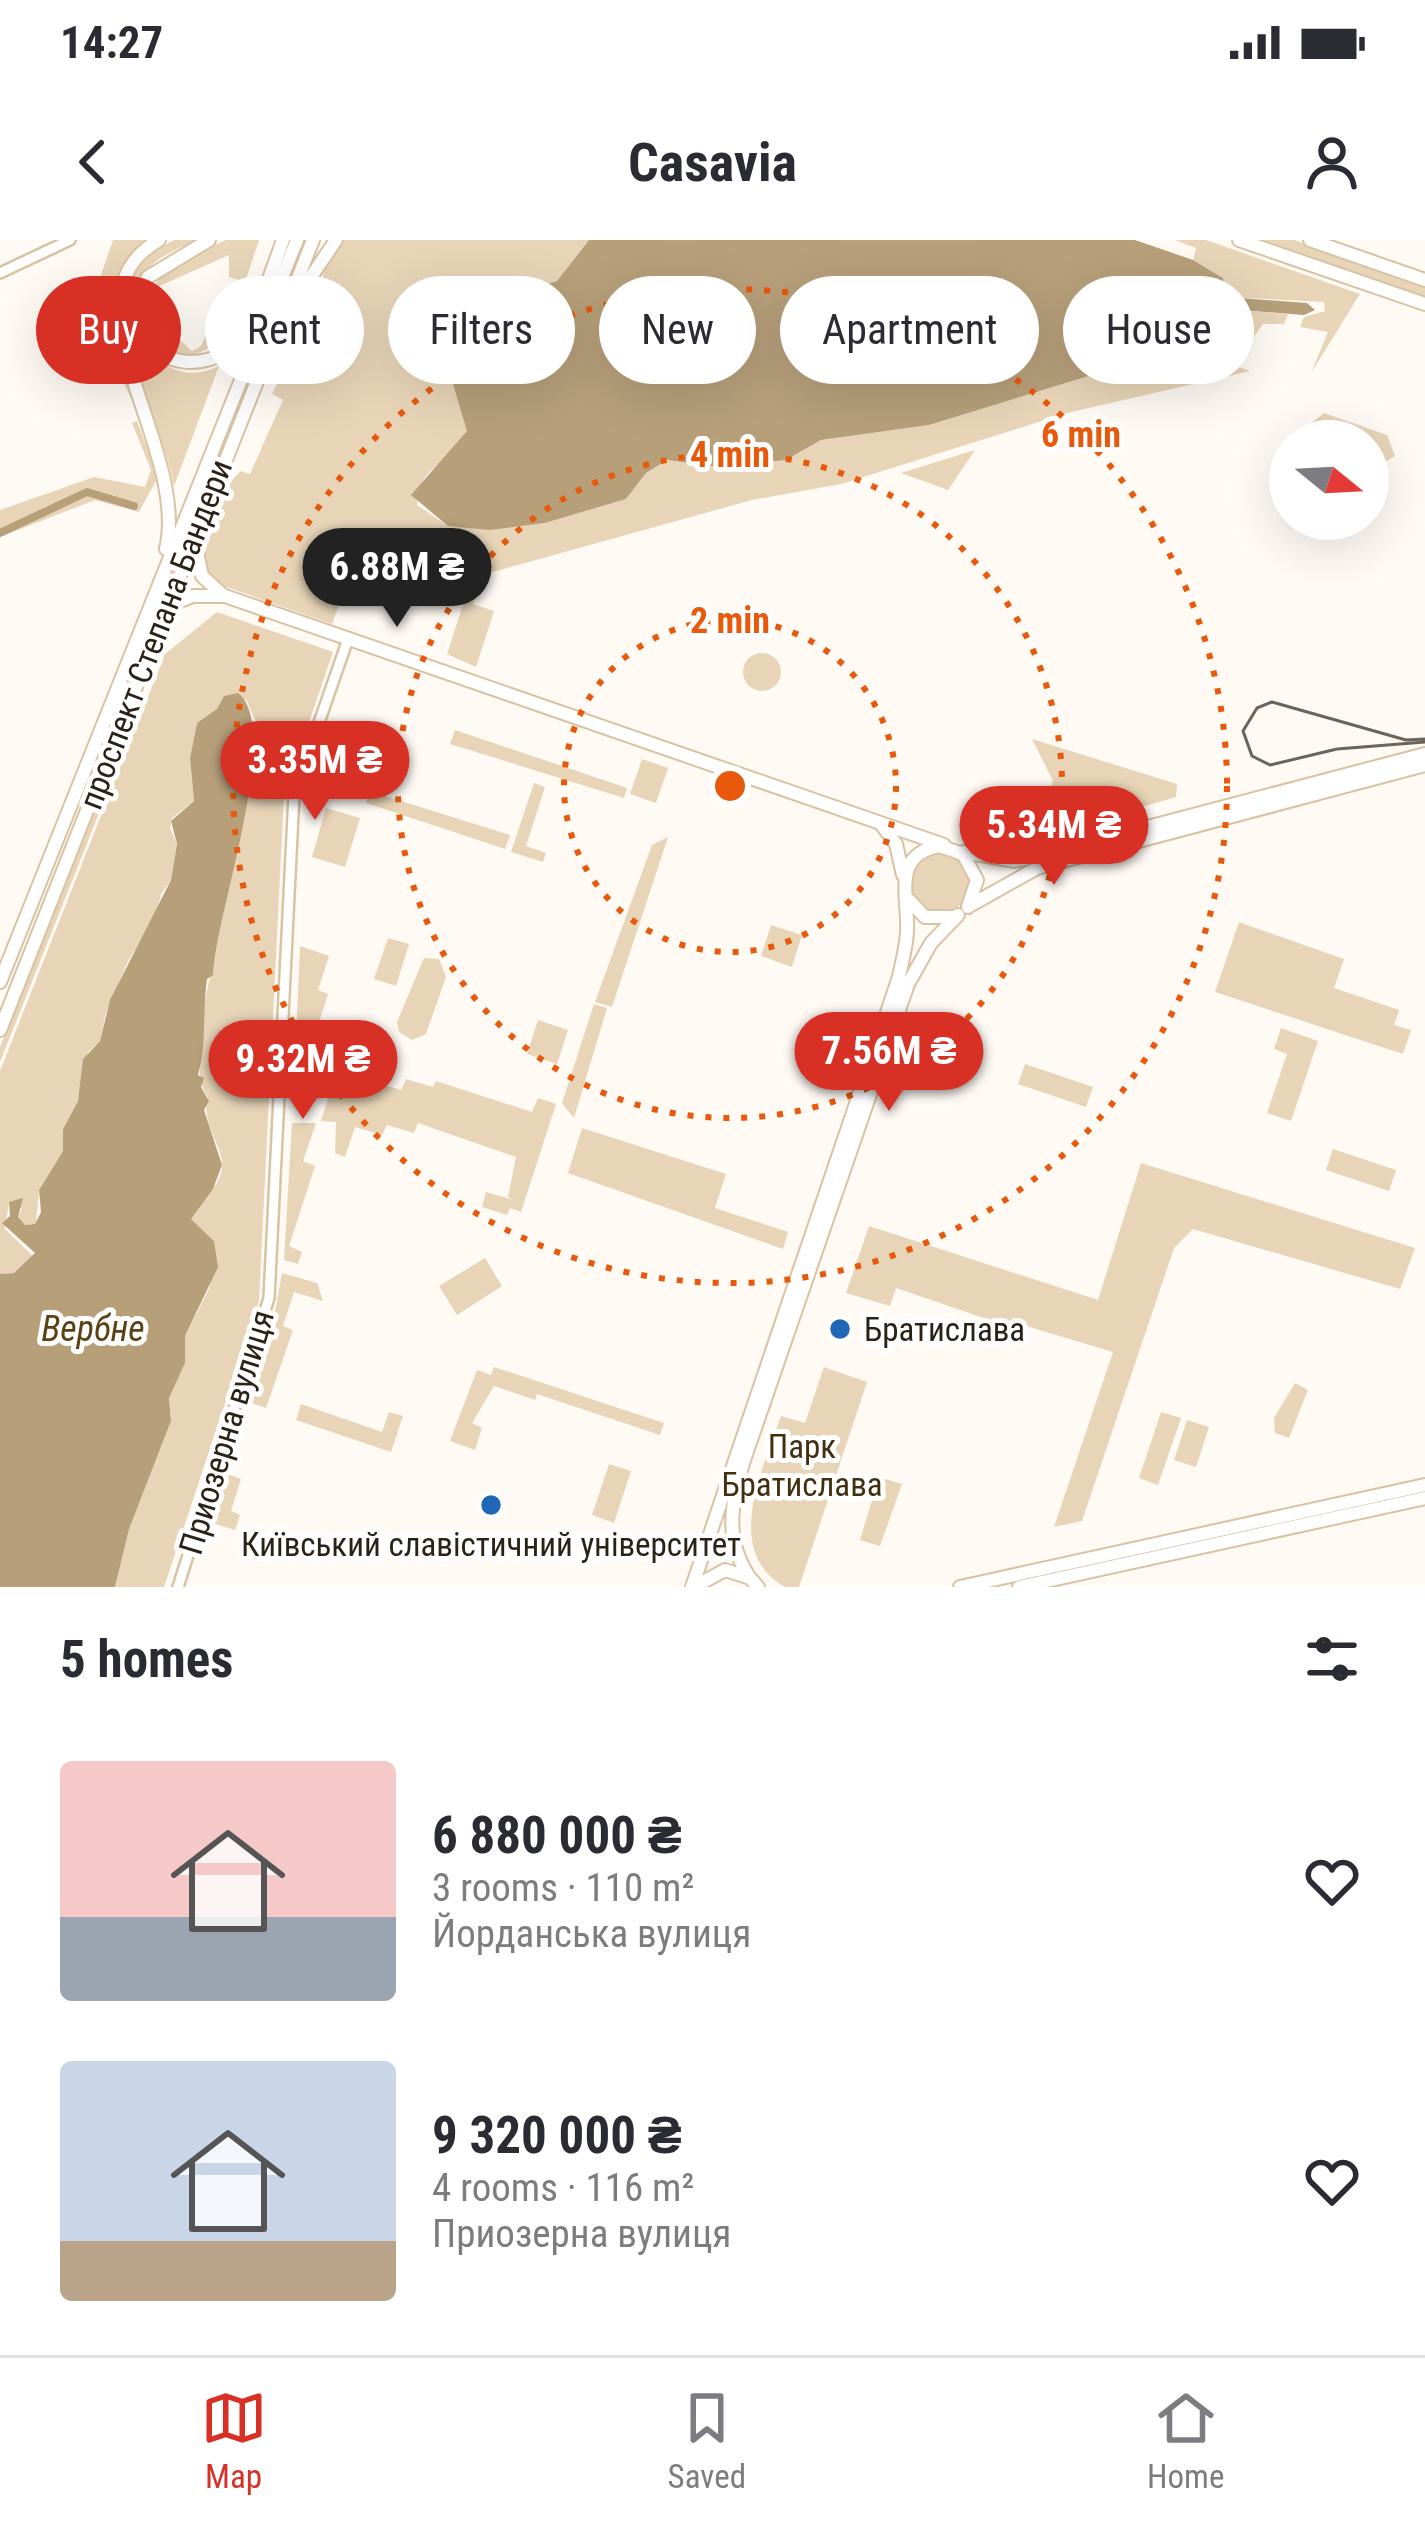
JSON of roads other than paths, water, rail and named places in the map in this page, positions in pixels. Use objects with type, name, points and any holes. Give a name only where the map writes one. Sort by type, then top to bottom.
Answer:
[{"type":"main road","points":[[148,610],[168,540],[171,496],[116,311],[125,272],[159,240]]},
{"type":"main road","points":[[205,362],[179,362],[156,350],[143,331],[139,308],[148,277],[165,262],[209,240]]},
{"type":"main road","points":[[270,276],[283,240]]},
{"type":"main road","name":"проспект Степана Бандери","points":[[0,982],[297,240]]},
{"type":"main road","name":"проспект Степана Бандери","points":[[298,276],[313,240]]},
{"type":"main road","points":[[312,276],[336,240]]},
{"type":"main road","points":[[1239,240],[1425,304]]},
{"type":"main road","points":[[1310,240],[1425,280]]},
{"type":"main road","points":[[223,418],[234,384]]},
{"type":"main road","name":"проспект Степана Бандери","points":[[0,1030],[253,384]]},
{"type":"main road","points":[[195,532],[201,573],[225,596]]},
{"type":"main road","points":[[167,606],[193,596],[225,596],[954,849],[1014,861],[1425,754]]},
{"type":"main road","points":[[754,1582],[731,1533],[733,1499],[743,1463],[908,984],[932,943],[963,911],[1037,868],[1425,765]]},
{"type":"main road","points":[[693,1587],[898,980],[907,930],[904,885],[896,844],[876,819]]},
{"type":"main road","points":[[904,885],[920,852],[954,849],[969,859],[977,880],[963,911]]},
{"type":"main road","points":[[904,885],[925,916],[963,911]]},
{"type":"main road","points":[[1019,1587],[1425,1485]]},
{"type":"main road","points":[[960,1587],[1425,1498]]},
{"type":"main road","points":[[693,1587],[725,1570],[754,1582]]},
{"type":"street","points":[[0,274],[70,240]]},
{"type":"street","name":"Приозерна вулиця","points":[[178,1587],[269,1298],[294,795],[348,639]]},
{"type":"water","points":[[589,240],[1135,240],[1193,260],[1220,276],[1063,276],[1063,384],[929,425],[821,440],[786,460],[720,467],[667,460],[646,473],[626,499],[545,523],[490,530],[448,526],[411,495],[467,431],[453,384],[575,384],[575,276],[561,276]]},
{"type":"water","points":[[1254,299],[1307,303],[1315,310],[1304,315],[1254,311]]},
{"type":"water","name":"Вербне","points":[[238,693],[250,712],[250,782],[213,975],[207,979],[198,1075],[204,1078],[201,1087],[209,1101],[204,1110],[222,1165],[213,1189],[191,1219],[214,1241],[218,1267],[185,1336],[185,1363],[169,1398],[171,1421],[129,1529],[115,1587],[0,1587],[0,1274],[14,1273],[35,1253],[2,1223],[10,1216],[9,1202],[23,1198],[18,1217],[25,1225],[35,1224],[41,1212],[39,1190],[63,1151],[63,1129],[78,1101],[83,1059],[100,1041],[110,1000],[171,880],[177,844],[171,821],[194,801],[190,758],[197,723],[217,709],[224,696]]},
{"type":"waterway","points":[[0,533],[87,492],[134,506]]},
{"type":"tram line","points":[[1425,739],[1406,740],[1272,702],[1257,708],[1243,731],[1252,756],[1270,765],[1337,749],[1425,742]]},
{"type":"place","name":"Братислава","points":[[840,1329]]},
{"type":"place","name":"Київський славістичний університет","points":[[491,1505]]},
{"type":"park label","name":"Парк Братислава","points":[[802,1465]]}]
